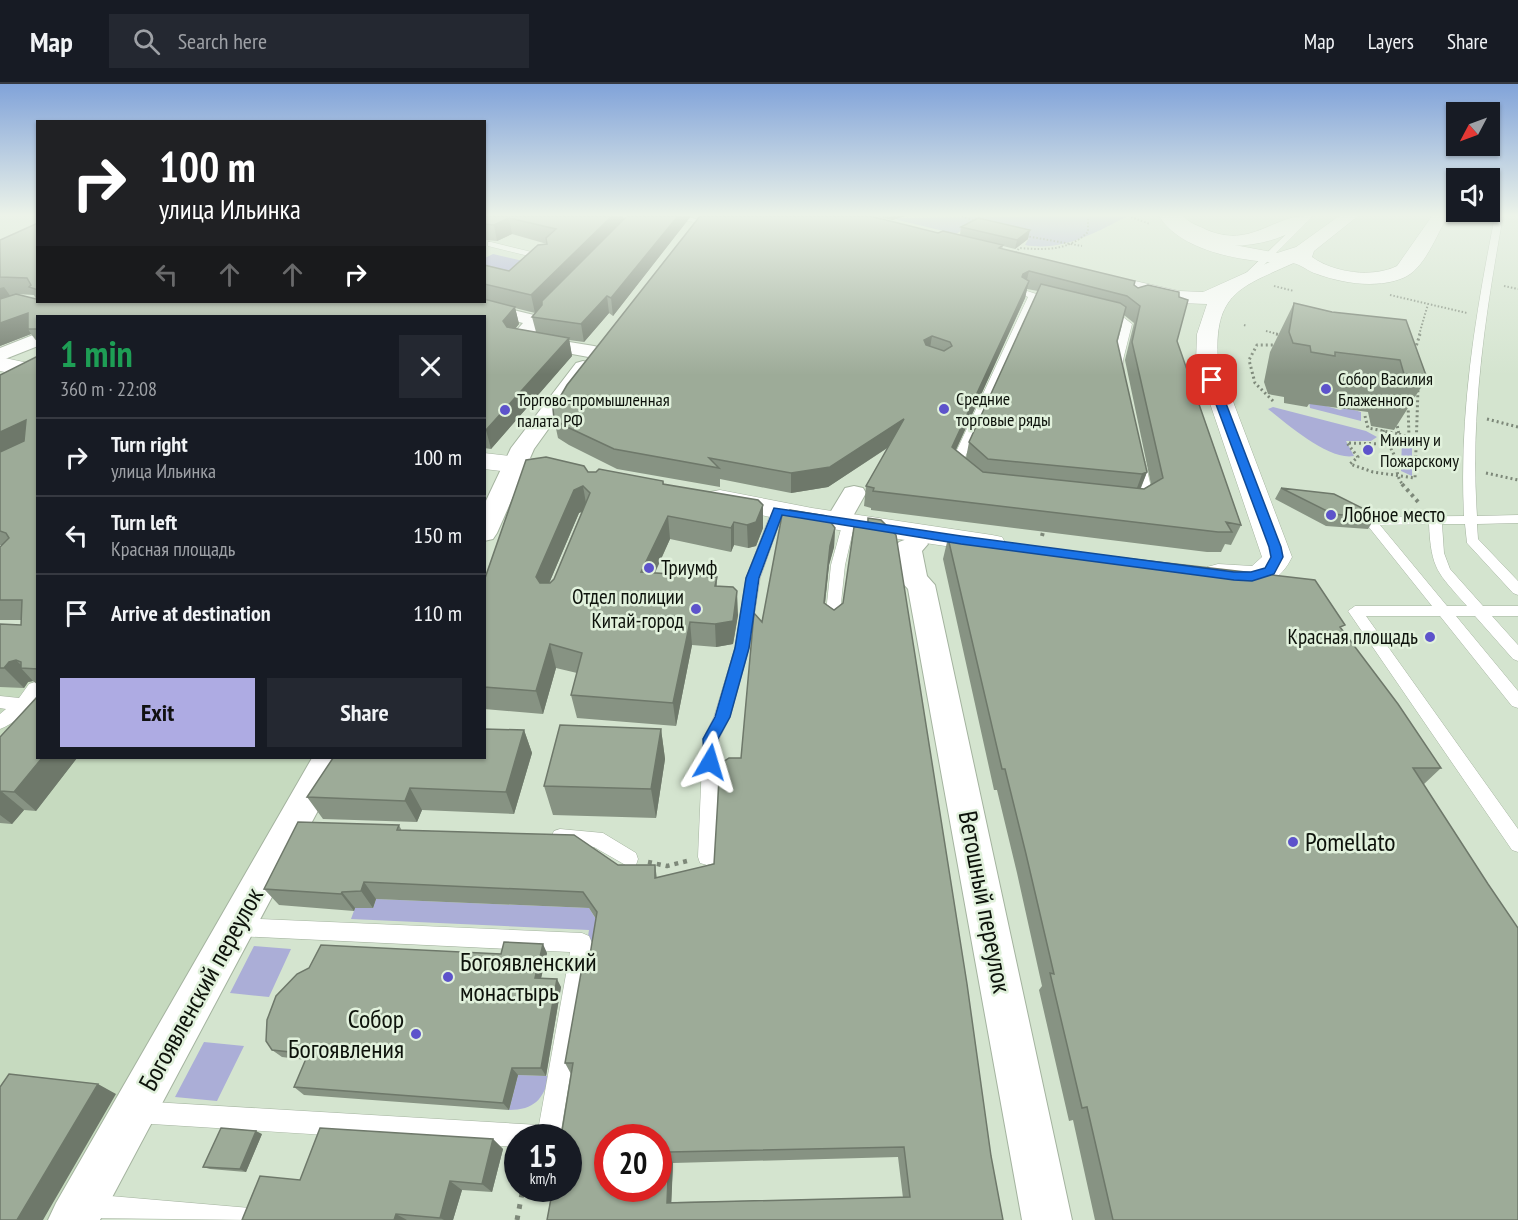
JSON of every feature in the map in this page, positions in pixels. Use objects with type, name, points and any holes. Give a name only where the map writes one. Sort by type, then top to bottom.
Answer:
[{"type":"street","points":[[1121,284],[1140,295],[1194,298],[1225,291],[1255,280],[1272,269]]},
{"type":"street","points":[[1324,269],[1354,276],[1387,277],[1407,269]]},
{"type":"street","points":[[1189,570],[1252,577],[1270,571],[1277,557],[1207,363],[1206,339],[1210,323],[1218,299],[1225,291]]},
{"type":"street","points":[[466,303],[538,318],[519,339],[590,348],[522,448],[486,528]]},
{"type":"street","points":[[0,356],[36,340]]},
{"type":"street","points":[[0,364],[36,372]]},
{"type":"street","points":[[486,461],[591,474]]},
{"type":"street","points":[[699,493],[914,538],[1016,547]]},
{"type":"street","points":[[843,522],[854,493]]},
{"type":"street","name":"Ветошный переулок","points":[[914,538],[921,549],[927,580],[921,585],[1047,1220]]},
{"type":"street","name":"Богоявленский переулок","points":[[77,1213],[234,927],[299,828],[329,759]]},
{"type":"lane","points":[[1255,280],[1260,269]]},
{"type":"lane","points":[[1489,269],[1480,316],[1470,415],[1468,469],[1472,540],[1518,590]]},
{"type":"lane","points":[[1024,293],[1066,305]]},
{"type":"lane","points":[[972,478],[956,465],[989,379],[1032,297],[1035,297]]},
{"type":"lane","points":[[1098,313],[1120,317],[1127,324],[1118,360],[1122,381]]},
{"type":"lane","points":[[1125,500],[1136,502],[1147,496],[1138,454]]},
{"type":"lane","points":[[707,857],[711,739],[722,717],[742,648],[753,578],[778,510]]},
{"type":"lane","points":[[1518,519],[1370,521],[1518,702]]},
{"type":"lane","points":[[1435,520],[1437,553],[1444,571],[1518,655]]},
{"type":"lane","points":[[832,622],[843,522]]},
{"type":"lane","points":[[1518,611],[1355,611],[1518,844]]},
{"type":"lane","points":[[0,723],[23,704],[35,688]]},
{"type":"lane","points":[[0,702],[23,704]]},
{"type":"lane","points":[[539,837],[597,839],[629,859]]},
{"type":"lane","points":[[234,927],[582,943],[550,1124]]},
{"type":"lane","points":[[132,1112],[504,1135]]},
{"type":"lane","points":[[77,1213],[250,1220]]},
{"type":"path","points":[[1255,280],[1294,291]]},
{"type":"path","points":[[1385,294],[1480,316]]},
{"type":"path","points":[[1415,350],[1428,304]]},
{"type":"path","points":[[1266,332],[1289,337]]},
{"type":"path","points":[[1273,401],[1253,382],[1249,370],[1253,349],[1257,345],[1281,345]]},
{"type":"path","points":[[1386,444],[1347,443],[1358,457],[1350,464],[1367,471],[1417,476],[1418,379]]},
{"type":"path","points":[[1365,416],[1368,428],[1383,429],[1409,437],[1408,402]]},
{"type":"path","points":[[1394,410],[1400,434]]},
{"type":"path","points":[[1470,415],[1518,427]]},
{"type":"path","points":[[1393,426],[1398,426]]},
{"type":"path","points":[[1383,429],[1386,444],[1395,458],[1397,475],[1435,520]]},
{"type":"path","points":[[1468,469],[1518,480]]},
{"type":"path","points":[[629,859],[667,866],[707,857]]},
{"type":"path","points":[[517,1220],[520,1202]]},
{"type":"shaded area","points":[[486,269],[515,269],[507,278],[486,272]]},
{"type":"shaded area","points":[[1309,401],[1340,410],[1347,408],[1361,412],[1361,421],[1310,408]]},
{"type":"shaded area","points":[[1273,407],[1366,431],[1377,437],[1371,441],[1346,441],[1354,456],[1333,453],[1297,432],[1268,409]]},
{"type":"shaded area","points":[[1402,438],[1412,440],[1412,476],[1401,471]]},
{"type":"shaded area","points":[[0,642],[36,643],[36,759],[318,759],[57,1220],[0,1220]]},
{"type":"shaded area","points":[[376,899],[589,908],[599,924],[568,1067],[589,930],[351,919],[355,908],[373,908]]},
{"type":"shaded area","points":[[254,946],[291,949],[269,997],[230,993]]},
{"type":"shaded area","points":[[204,1042],[244,1046],[217,1101],[175,1097]]},
{"type":"shaded area","points":[[518,1075],[549,1076],[541,1097],[536,1102],[525,1108],[509,1110]]},
{"type":"building","points":[[0,269],[36,269],[36,289],[29,287],[31,285],[27,278],[0,277]]},
{"type":"building","points":[[486,269],[509,271],[511,269],[558,269],[531,295],[486,284]]},
{"type":"building","points":[[574,269],[635,269],[611,298],[607,296],[581,324],[532,317],[542,305],[542,301]]},
{"type":"building","points":[[658,269],[1086,269],[1135,281],[1134,285],[1138,288],[1148,285],[1179,292],[1179,297],[1188,300],[1177,341],[1241,525],[1226,522],[1232,532],[1218,532],[873,491],[874,488],[866,486],[904,419],[830,467],[791,473],[709,458],[719,468],[614,449],[554,419],[553,409],[567,385]],"holes":[[[1029,271],[1127,296],[1140,306],[1132,342],[1163,478],[1144,489],[983,472],[952,447],[1029,281],[1022,277],[1023,274]],[[932,336],[950,342],[952,346],[944,351],[926,345],[924,340]]]},
{"type":"building","points":[[1041,284],[1120,303],[1126,307],[1117,341],[1147,472],[1142,474],[988,459],[969,442]]},
{"type":"building","points":[[16,294],[36,299],[36,303],[486,303],[486,300],[515,307],[503,321],[507,327],[569,338],[486,430],[486,315],[36,315],[36,329],[28,329],[28,313],[0,323],[0,299]]},
{"type":"building","points":[[1294,303],[1332,312],[1406,320],[1427,378],[1404,374],[1400,360],[1335,352],[1335,356],[1311,352],[1310,346],[1293,343],[1289,332]]},
{"type":"building","points":[[36,357],[36,669],[21,668],[21,662],[16,660],[0,668],[0,624],[21,625],[22,600],[0,600],[0,547],[9,538],[6,533],[0,531],[0,452],[24,441],[26,420],[0,432],[0,375]]},
{"type":"building","points":[[546,457],[584,466],[588,472],[596,472],[599,469],[663,481],[663,484],[758,500],[763,505],[756,522],[747,525],[734,522],[731,528],[668,516],[641,572],[717,577],[715,586],[733,587],[737,591],[733,621],[715,624],[690,622],[673,703],[571,695],[582,653],[550,644],[536,691],[486,687],[486,575],[526,460]],"holes":[[[583,486],[590,493],[554,579],[550,583],[540,583],[536,577],[574,490]]]},
{"type":"building","points":[[1281,488],[1334,494],[1370,512],[1375,518],[1333,514]]},
{"type":"building","points":[[790,510],[826,516],[835,528],[830,546],[824,603],[834,610],[843,603],[854,527],[868,525],[868,518],[881,520],[896,535],[967,984],[991,1156],[1003,1220],[547,1220],[550,1202],[582,1202],[582,1124],[563,1124],[573,1063],[565,1063],[581,973],[587,973],[597,912],[583,892],[364,882],[361,891],[342,892],[341,894],[264,889],[298,822],[399,825],[397,830],[574,835],[618,865],[655,865],[655,878],[714,864],[720,764],[729,758],[741,758],[754,613],[762,622],[782,515]],"holes":[[[594,1124],[672,1124],[672,1152],[904,1147],[910,1197],[667,1203],[594,1202]]]},
{"type":"building","points":[[948,538],[1315,580],[1345,625],[1340,627],[1398,704],[1441,768],[1413,768],[1518,928],[1518,1220],[1113,1220],[1087,1107],[1082,1108],[1050,973],[1054,974],[1026,854],[1005,769],[1002,769]]},
{"type":"building","points":[[36,698],[36,759],[41,759],[14,792],[0,792],[0,737]]},
{"type":"building","points":[[560,725],[661,729],[651,789],[544,786]]},
{"type":"building","points":[[486,729],[524,730],[506,792],[410,788],[405,801],[307,797],[332,759],[486,759]]},
{"type":"building","name":"Собор Богоявления","points":[[504,942],[543,944],[535,978],[557,979],[541,1068],[512,1068],[503,1103],[294,1087],[308,1054],[272,1050],[266,1041],[267,1020],[276,996],[297,974],[309,968],[321,945],[501,954]]},
{"type":"building","points":[[9,1074],[98,1084],[17,1220],[0,1220],[0,1087]]},
{"type":"building","points":[[221,1128],[256,1131],[240,1169],[203,1167]]},
{"type":"building","points":[[320,1128],[493,1139],[482,1184],[450,1181],[440,1218],[396,1214],[394,1220],[242,1220],[260,1176],[300,1180]]},
{"type":"place","name":"Собор Василия Блаженного","points":[[1326,389]]},
{"type":"place","name":"Средние торговые ряды","points":[[944,409]]},
{"type":"place","name":"Торгово-промышленная палата РФ","points":[[505,410]]},
{"type":"place","name":"Минину и Пожарскому","points":[[1368,450]]},
{"type":"place","name":"Лобное место","points":[[1331,515]]},
{"type":"place","name":"Триумф","points":[[649,568]]},
{"type":"place","name":"Отдел полиции Китай-город","points":[[696,609]]},
{"type":"place","name":"Красная площадь","points":[[1430,637]]},
{"type":"place","name":"Pomellato","points":[[1293,842]]},
{"type":"place","name":"Богоявленский монастырь","points":[[448,977]]},
{"type":"place","name":"Собор Богоявления","points":[[416,1034]]},
{"type":"route","points":[[710,762],[711,739],[722,717],[742,648],[753,578],[772,521],[778,510],[961,540],[1234,576],[1252,577],[1270,571],[1277,557],[1275,547],[1212,380]]}]
